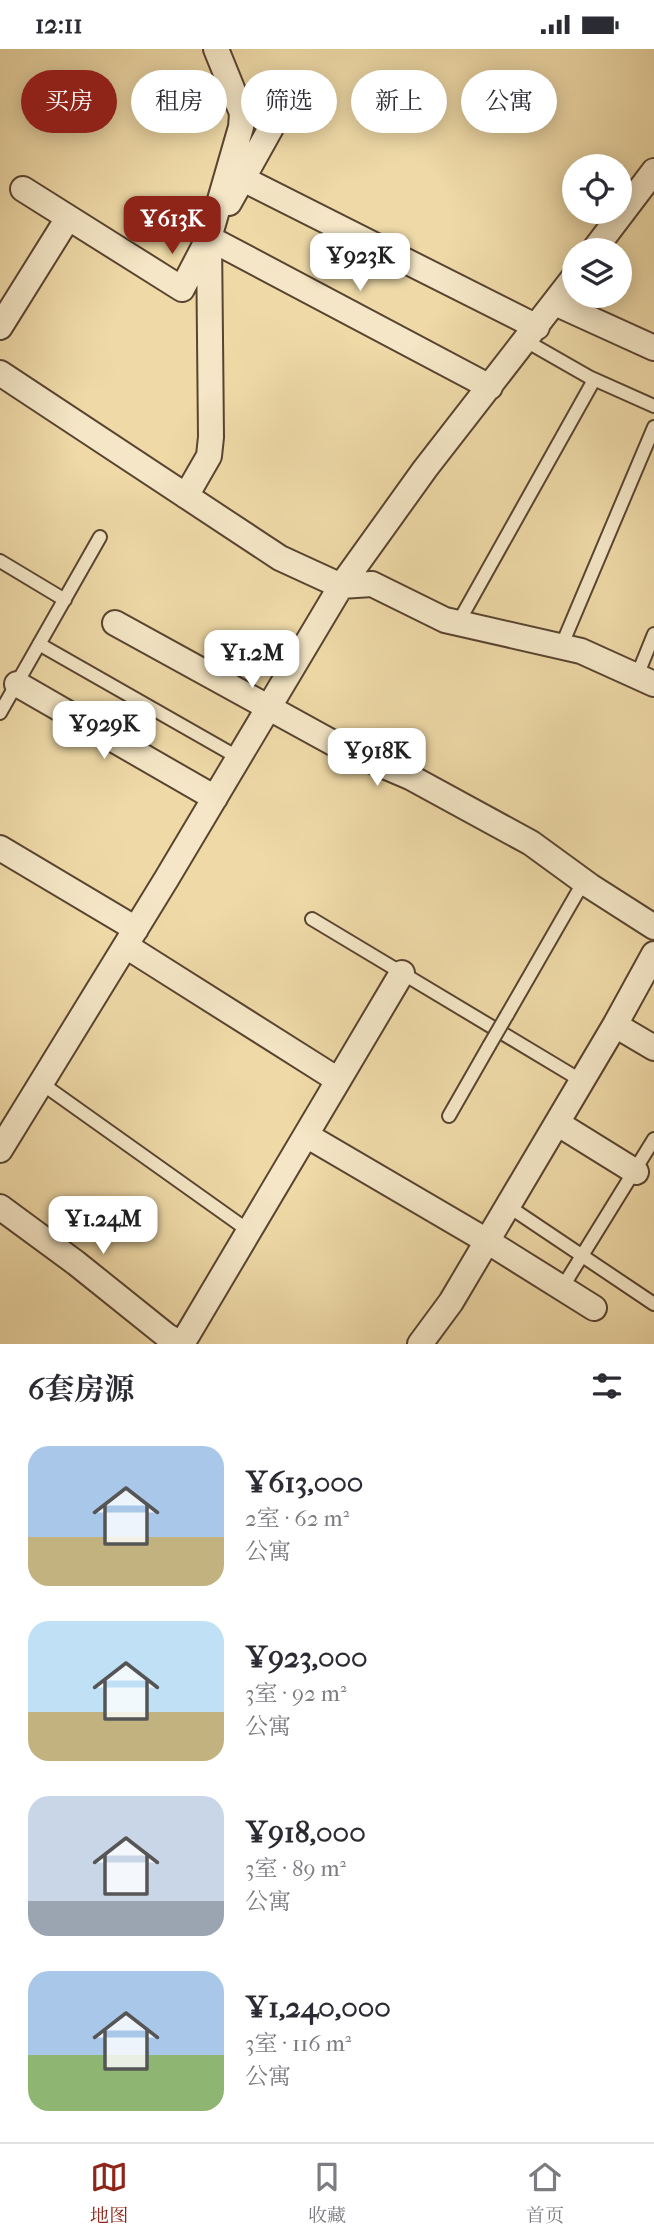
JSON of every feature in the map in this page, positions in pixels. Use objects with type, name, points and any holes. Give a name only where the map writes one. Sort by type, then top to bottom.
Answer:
[{"type":"street","points":[[186,496],[209,456],[209,238],[241,127],[242,113],[216,49]]},
{"type":"street","points":[[23,189],[182,289],[268,133]]},
{"type":"street","points":[[603,238],[654,171]]},
{"type":"street","points":[[243,179],[531,334]]},
{"type":"street","points":[[0,327],[68,218]]},
{"type":"street","points":[[209,238],[490,387]]},
{"type":"street","points":[[0,1150],[131,938],[341,586],[425,470],[562,293]]},
{"type":"street","points":[[555,303],[654,348]]},
{"type":"street","points":[[0,373],[281,558],[341,586],[372,584],[446,620],[581,651],[645,680]]},
{"type":"street","points":[[116,623],[344,749],[410,777],[519,837],[654,927]]},
{"type":"street","points":[[17,684],[215,798]]},
{"type":"street","points":[[0,848],[338,1080]]},
{"type":"street","points":[[420,1344],[451,1302],[654,954]]},
{"type":"street","points":[[0,1207],[181,1344],[402,973]]},
{"type":"street","points":[[615,1025],[654,1048]]},
{"type":"street","points":[[557,1123],[636,1172]]},
{"type":"street","points":[[306,1135],[487,1241],[594,1308]]},
{"type":"lane","points":[[531,334],[594,380],[654,406]]},
{"type":"lane","points":[[458,623],[594,380]]},
{"type":"lane","points":[[561,647],[654,427]]},
{"type":"lane","points":[[0,713],[100,537]]},
{"type":"lane","points":[[0,561],[65,600]]},
{"type":"lane","points":[[645,680],[654,634]]},
{"type":"lane","points":[[39,644],[239,758]]},
{"type":"lane","points":[[449,1116],[584,881]]},
{"type":"lane","points":[[312,919],[582,1081]]},
{"type":"lane","points":[[41,1083],[249,1231]]},
{"type":"lane","points":[[562,1288],[654,1139]]},
{"type":"lane","points":[[508,1206],[654,1304]]}]
